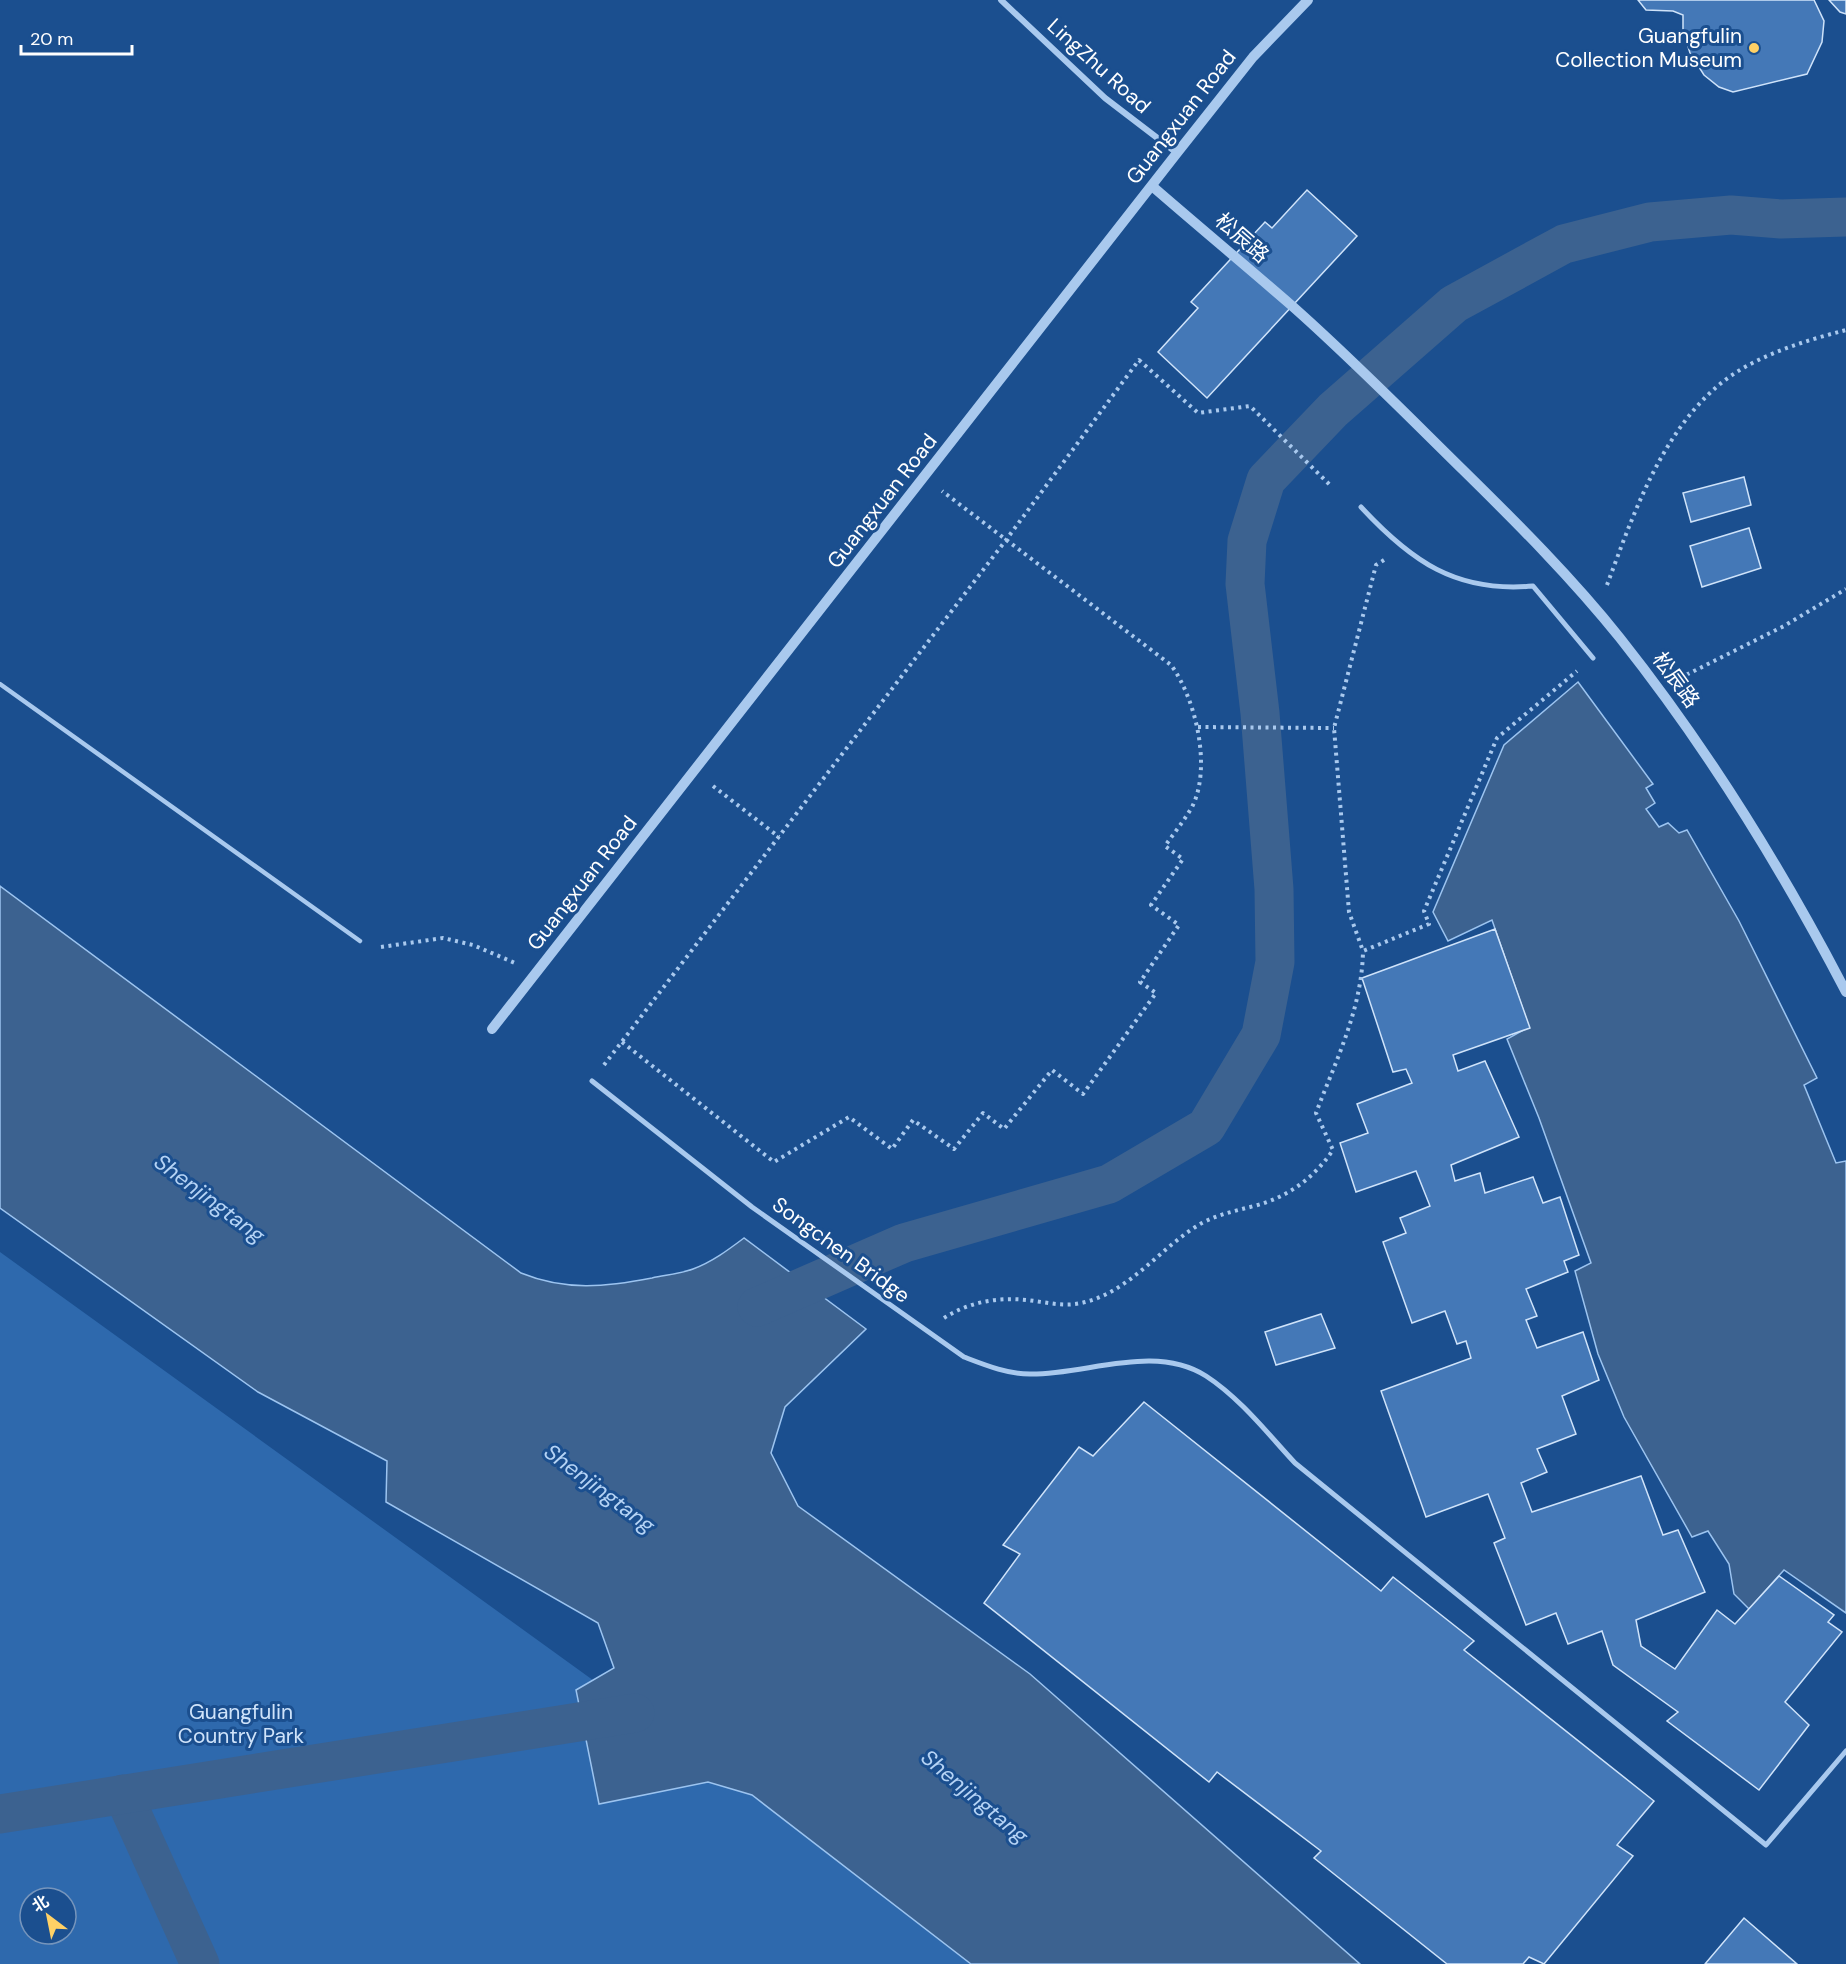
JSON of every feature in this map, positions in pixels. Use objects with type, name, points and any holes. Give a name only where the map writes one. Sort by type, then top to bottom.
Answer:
[{"type":"street","name":"LingZhu Road","points":[[1001,0],[1105,98],[1177,153]]},
{"type":"street","name":"Guangxuan Road","points":[[492,1029],[1177,153],[1254,57],[1308,0]]},
{"type":"street","name":"松辰路","points":[[1152,186],[1307,320],[1423,430],[1527,533],[1597,612],[1659,688],[1749,819],[1784,875],[1846,992]]},
{"type":"street","points":[[1361,507],[1402,548],[1438,572],[1496,587],[1533,586],[1593,658]]},
{"type":"street","name":"Songchen Bridge","points":[[592,1081],[752,1207],[964,1357],[992,1368],[1030,1374],[1138,1361],[1177,1364],[1205,1375],[1226,1391],[1295,1463],[1766,1845],[1846,1751]]},
{"type":"lane","points":[[0,684],[360,941]]},
{"type":"path","points":[[1597,612],[1645,490],[1663,456],[1701,402],[1722,382],[1745,368],[1777,353],[1846,330]]},
{"type":"path","points":[[592,1081],[1006,540],[1139,360],[1198,413],[1250,406],[1331,486]]},
{"type":"path","points":[[622,1042],[774,1162],[849,1117],[892,1149],[913,1120],[954,1149],[983,1113],[1004,1129],[1052,1070],[1083,1094],[1156,993],[1140,982],[1179,925],[1151,905],[1182,859],[1165,846],[1192,806],[1197,789],[1198,727],[1186,690],[1171,665],[925,478]]},
{"type":"path","points":[[925,1330],[955,1311],[976,1302],[1026,1300],[1063,1305],[1096,1298],[1131,1277],[1203,1222],[1221,1214],[1269,1202],[1308,1179],[1319,1169],[1333,1150],[1316,1113],[1356,1007],[1362,978],[1363,951],[1349,912],[1334,728],[1376,565],[1402,548]]},
{"type":"path","points":[[1659,688],[1784,626],[1846,589]]},
{"type":"path","points":[[1363,951],[1429,924],[1424,910],[1497,738],[1593,658]]},
{"type":"path","points":[[1198,727],[1334,728]]},
{"type":"path","points":[[695,771],[779,837]]},
{"type":"path","points":[[360,941],[373,947],[387,947],[427,938],[456,940],[537,972]]},
{"type":"green space","name":"Guangfulin Country Park","points":[[0,1252],[752,1795],[971,1964],[0,1964]]},
{"type":"water","points":[[1578,682],[1653,784],[1646,788],[1655,803],[1646,809],[1659,827],[1668,823],[1679,833],[1687,830],[1739,921],[1817,1078],[1804,1085],[1836,1163],[1846,1161],[1846,1613],[1784,1570],[1749,1609],[1734,1594],[1729,1564],[1708,1531],[1692,1537],[1624,1417],[1598,1354],[1575,1271],[1591,1263],[1539,1118],[1507,1039],[1529,1027],[1492,920],[1448,941],[1433,912],[1504,745]]},
{"type":"water","name":"Shenjingtang","points":[[0,886],[521,1273],[537,1279],[570,1285],[586,1286],[635,1281],[693,1269],[713,1259],[744,1238],[866,1329],[785,1407],[771,1453],[798,1506],[1030,1674],[1360,1964],[971,1964],[752,1795],[708,1782],[599,1804],[576,1690],[614,1668],[598,1623],[386,1502],[387,1461],[258,1392],[0,1208]]},
{"type":"building","name":"Guangfulin Collection Museum","points":[[1638,0],[1814,0],[1824,21],[1822,42],[1807,74],[1733,92],[1719,87],[1704,75],[1690,53],[1683,31],[1683,15],[1673,11],[1646,10]]},
{"type":"building","points":[[1829,0],[1846,0],[1846,14],[1840,12]]},
{"type":"building","points":[[1307,190],[1357,236],[1207,398],[1158,352],[1198,308],[1191,302],[1265,222],[1272,228]]},
{"type":"building","points":[[1744,477],[1751,505],[1691,522],[1683,493]]},
{"type":"building","points":[[1749,528],[1761,568],[1702,587],[1690,546]]},
{"type":"building","points":[[1495,929],[1530,1028],[1453,1055],[1458,1071],[1485,1061],[1519,1137],[1451,1165],[1455,1181],[1480,1173],[1485,1193],[1533,1177],[1543,1203],[1560,1197],[1579,1255],[1564,1261],[1568,1272],[1526,1289],[1537,1316],[1526,1320],[1537,1348],[1583,1332],[1599,1380],[1562,1396],[1576,1434],[1537,1449],[1547,1472],[1521,1483],[1532,1512],[1641,1476],[1663,1535],[1678,1530],[1705,1592],[1636,1620],[1641,1646],[1675,1669],[1717,1610],[1735,1624],[1779,1576],[1834,1615],[1828,1622],[1842,1632],[1785,1702],[1809,1725],[1759,1790],[1667,1721],[1678,1712],[1613,1665],[1602,1631],[1568,1644],[1556,1613],[1526,1625],[1494,1543],[1505,1538],[1488,1494],[1426,1517],[1381,1391],[1471,1358],[1466,1341],[1457,1344],[1445,1311],[1412,1323],[1383,1242],[1406,1233],[1400,1218],[1430,1206],[1416,1171],[1356,1192],[1340,1143],[1368,1133],[1357,1104],[1412,1083],[1406,1069],[1393,1072],[1362,978]]},
{"type":"building","points":[[1321,1314],[1335,1348],[1276,1365],[1265,1332]]},
{"type":"building","points":[[1144,1402],[1381,1591],[1393,1577],[1474,1641],[1464,1650],[1654,1801],[1617,1845],[1633,1856],[1544,1964],[1529,1957],[1523,1964],[1447,1964],[1314,1858],[1321,1851],[1217,1772],[1209,1782],[984,1603],[1020,1554],[1003,1545],[1079,1447],[1093,1456]]},
{"type":"building","points":[[1744,1918],[1797,1964],[1705,1964]]},
{"type":"waterway","points":[[757,1307],[904,1243],[1109,1184],[1206,1127],[1261,1035],[1275,962],[1274,889],[1260,713],[1245,584],[1247,541],[1266,480],[1333,410],[1454,304],[1564,244],[1650,222],[1731,215],[1781,219],[1846,217]]},
{"type":"waterway","points":[[0,1814],[635,1713]]},
{"type":"waterway","points":[[123,1794],[200,1964]]},
{"type":"place","name":"Guangfulin Collection Museum","points":[[1754,48]]}]
